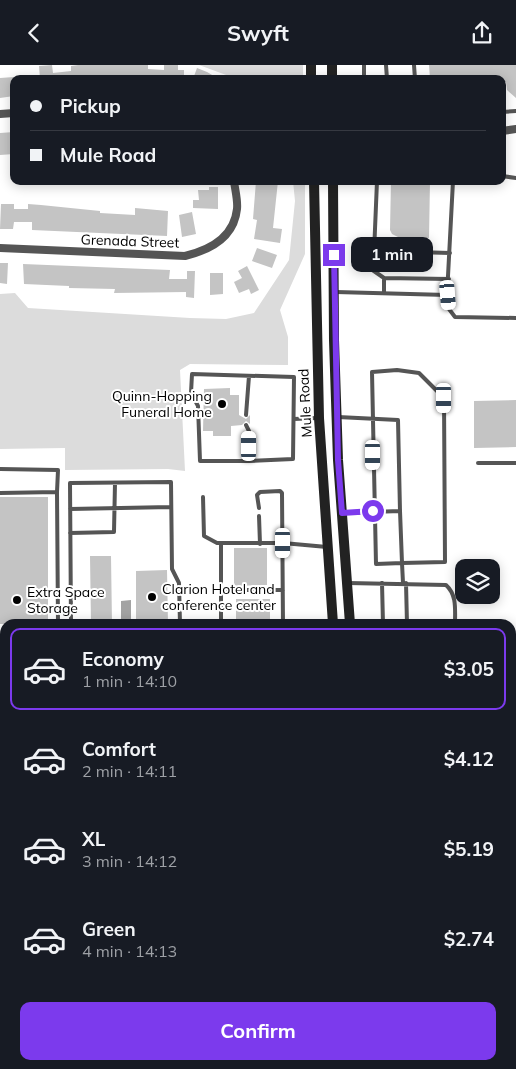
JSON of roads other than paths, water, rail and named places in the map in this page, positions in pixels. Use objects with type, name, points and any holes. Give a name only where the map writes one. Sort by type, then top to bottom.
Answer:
[{"type":"main road","name":"Mule Road","points":[[314,185],[319,417],[333,619]]},
{"type":"main road","points":[[334,185],[337,417],[350,619]]},
{"type":"main road","points":[[319,417],[337,417]]},
{"type":"main road","points":[[331,584],[348,583]]},
{"type":"street","name":"Grenada Street","points":[[0,248],[184,256],[200,252],[219,242],[228,234],[237,210],[234,185]]},
{"type":"lane","points":[[377,185],[374,253],[369,263],[371,269],[384,278],[449,279]]},
{"type":"lane","points":[[453,185],[449,309],[455,317],[516,318]]},
{"type":"lane","points":[[374,253],[379,251],[450,253]]},
{"type":"lane","points":[[384,278],[384,293]]},
{"type":"lane","points":[[334,292],[448,295]]},
{"type":"lane","points":[[397,370],[419,373],[444,398],[445,563],[376,565],[373,511],[373,418],[372,372],[397,370]]},
{"type":"lane","points":[[192,374],[294,377],[294,419],[293,459],[200,461],[198,405],[191,393],[192,374]]},
{"type":"lane","points":[[246,415],[249,376]]},
{"type":"lane","points":[[294,419],[319,417]]},
{"type":"lane","points":[[337,417],[398,420],[402,563],[407,619]]},
{"type":"lane","points":[[246,425],[249,431],[249,461]]},
{"type":"lane","points":[[478,463],[516,463]]},
{"type":"lane","points":[[0,469],[58,470],[58,619]]},
{"type":"lane","points":[[71,619],[70,483],[172,482],[172,569],[179,583],[180,619]]},
{"type":"lane","points":[[70,533],[114,532],[115,483]]},
{"type":"lane","points":[[259,508],[257,495],[260,492],[280,491],[282,493],[283,619]]},
{"type":"lane","points":[[0,493],[57,493]]},
{"type":"lane","points":[[203,497],[204,537],[209,541],[220,543],[283,543],[329,547]]},
{"type":"lane","points":[[70,509],[171,507]]},
{"type":"lane","points":[[342,513],[400,511]]},
{"type":"lane","points":[[259,516],[260,543]]},
{"type":"lane","points":[[220,543],[221,619]]},
{"type":"lane","points":[[348,583],[446,585],[453,591],[455,619]]},
{"type":"lane","points":[[382,583],[383,619]]},
{"type":"lane","points":[[221,590],[283,590]]},
{"type":"place","name":"Quinn-Hopping Funeral Home","points":[[222,404]]},
{"type":"place","name":"Clarion Hotel and conference center","points":[[152,597]]},
{"type":"place","name":"Extra Space Storage","points":[[17,600]]}]
